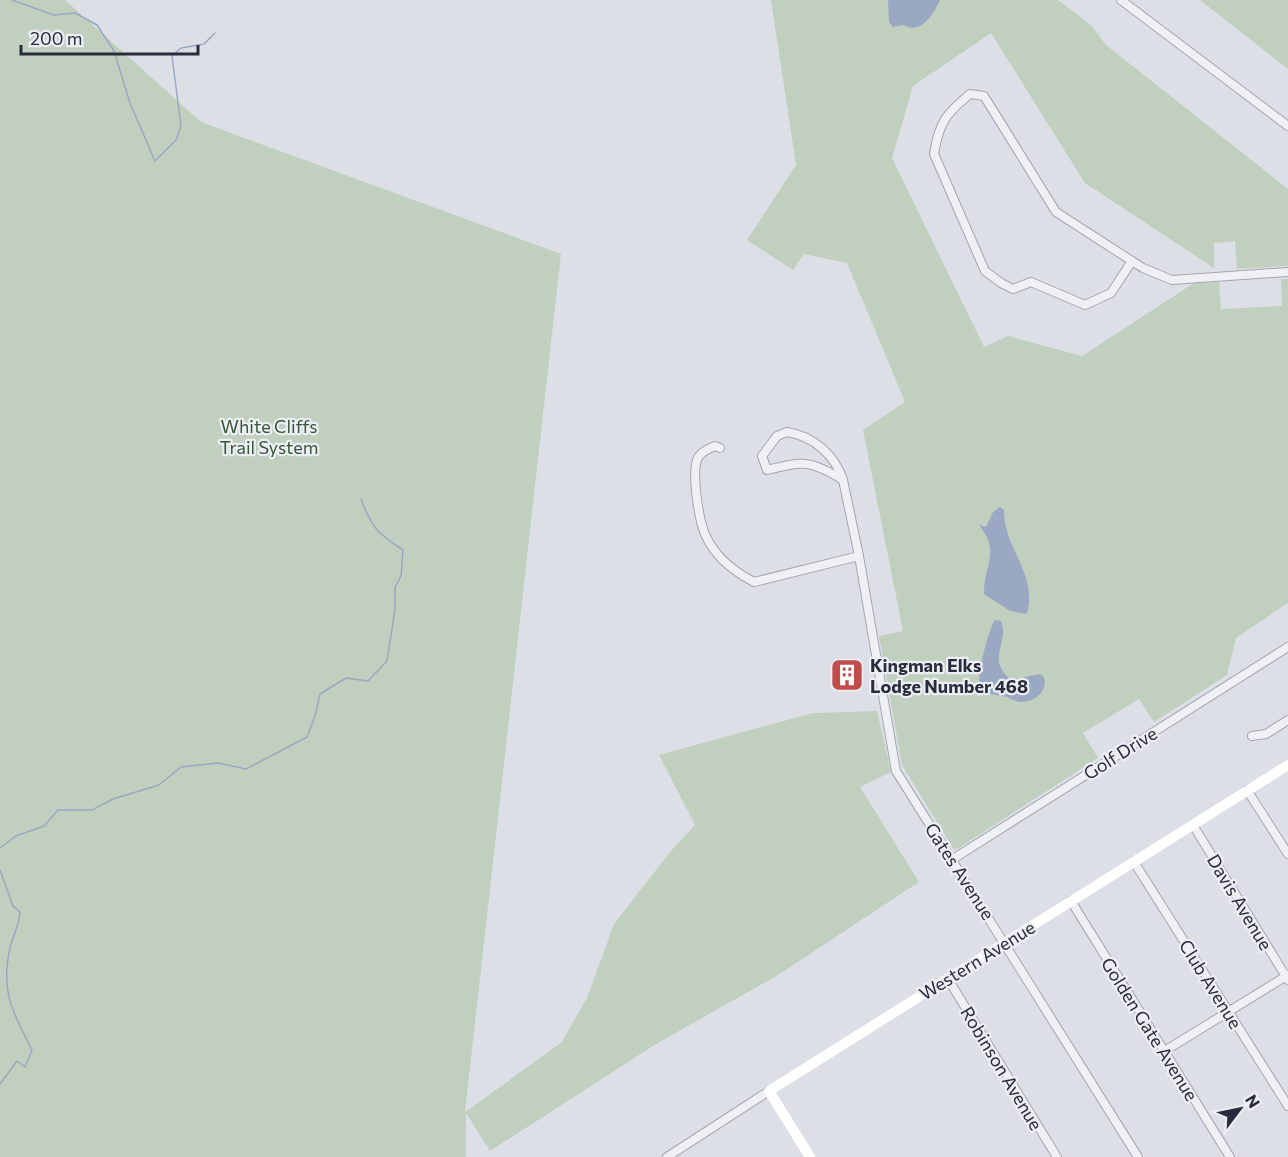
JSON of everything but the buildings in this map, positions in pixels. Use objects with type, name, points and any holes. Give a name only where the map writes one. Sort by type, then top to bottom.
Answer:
[{"type":"street","points":[[1121,0],[1288,126]]},
{"type":"street","points":[[1132,261],[1110,293],[1085,305],[1031,282],[1013,289],[985,271],[934,154],[937,133],[948,112],[970,94],[984,96],[1056,212],[1132,261],[1172,280],[1288,272]]},
{"type":"street","name":"Gates Avenue","points":[[843,480],[816,465],[805,463],[767,470],[762,456],[777,436],[787,432],[798,434],[820,446],[831,456],[840,472],[843,480],[859,556],[896,771],[1138,1157]]},
{"type":"street","points":[[720,448],[715,446],[699,456],[695,469],[699,510],[705,534],[734,572],[754,582],[859,556]]},
{"type":"street","name":"Golf Drive","points":[[953,859],[1288,647]]},
{"type":"street","points":[[1252,736],[1266,734],[1288,720]]},
{"type":"street","name":"Western Avenue","points":[[667,1157],[1288,765]]},
{"type":"street","points":[[1247,790],[1288,854]]},
{"type":"street","name":"Davis Avenue","points":[[1193,825],[1287,977]]},
{"type":"street","name":"Club Avenue","points":[[1134,862],[1288,1106]]},
{"type":"street","name":"Golden Gate Avenue","points":[[1071,901],[1226,1156]]},
{"type":"street","points":[[1163,1052],[1287,977]]},
{"type":"street","name":"Robinson Avenue","points":[[948,979],[1057,1157]]},
{"type":"street","points":[[769,1091],[810,1157]]},
{"type":"green space","name":"White Cliffs Trail System","points":[[0,0],[65,0],[201,122],[561,254],[465,1112],[561,1043],[587,998],[614,924],[670,852],[695,825],[659,755],[813,713],[877,711],[891,772],[860,787],[919,882],[778,975],[656,1044],[490,1151],[466,1113],[466,1157],[0,1157]]},
{"type":"green space","points":[[771,0],[1058,0],[1092,26],[1106,45],[1288,189],[1288,266],[1237,269],[1235,241],[1214,243],[1214,268],[1085,183],[991,33],[913,86],[892,158],[984,347],[1008,336],[1082,356],[1194,283],[1219,282],[1221,309],[1282,306],[1281,279],[1288,279],[1288,603],[1236,638],[1227,675],[1154,722],[1139,699],[1083,733],[1098,758],[957,849],[953,848],[902,765],[879,636],[903,631],[863,430],[905,402],[847,263],[804,254],[793,270],[747,240],[796,165]]},
{"type":"green space","points":[[1200,0],[1288,0],[1288,69]]},
{"type":"water","points":[[888,0],[940,0],[926,22],[916,28],[910,28],[904,25],[893,27],[889,22]]},
{"type":"water","points":[[1000,507],[1004,510],[1009,537],[1025,574],[1029,599],[1027,614],[1010,611],[984,594],[990,551],[986,535],[979,525],[986,527],[993,512]]},
{"type":"water","points":[[995,620],[1001,621],[1003,629],[999,658],[1003,672],[1011,680],[1040,674],[1044,677],[1042,691],[1031,700],[1019,702],[980,689],[983,654]]},
{"type":"waterway","points":[[12,0],[54,15],[75,13],[97,25],[114,51],[130,103],[155,161],[176,140],[181,126],[172,56],[181,48],[204,44],[215,33]]},
{"type":"waterway","points":[[0,848],[16,836],[44,826],[58,810],[92,810],[113,799],[159,785],[181,767],[218,763],[246,769],[307,737],[320,694],[346,678],[368,681],[387,661],[395,609],[395,587],[401,576],[403,550],[376,529],[361,499]]},
{"type":"waterway","points":[[0,870],[13,906],[20,912],[7,964],[10,1002],[32,1050],[25,1067],[17,1061],[0,1084]]},
{"type":"place","name":"Kingman Elks Lodge Number 468","points":[[847,675]]}]
